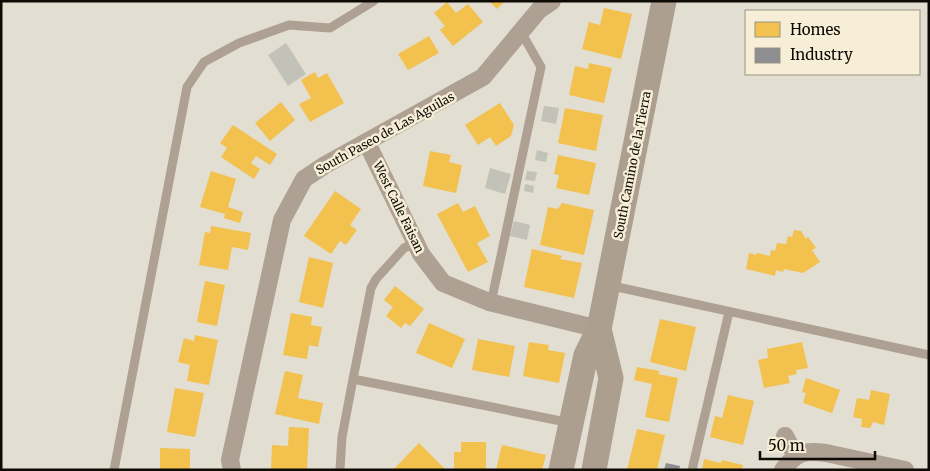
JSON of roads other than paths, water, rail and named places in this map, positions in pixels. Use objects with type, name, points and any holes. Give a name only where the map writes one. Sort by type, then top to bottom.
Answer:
[{"type":"street","name":"South Paseo de Las Aguilas","points":[[232,470],[230,460],[282,220],[304,180],[326,165],[483,77],[539,10],[552,1]]},
{"type":"street","name":"South Camino de la Tierra","points":[[560,470],[586,355],[599,329],[664,1]]},
{"type":"street","name":"West Calle Faisan","points":[[367,143],[421,254],[443,282],[491,303],[599,329]]},
{"type":"street","name":"South Camino de la Tierra","points":[[594,470],[611,378],[599,329]]},
{"type":"street","points":[[785,436],[798,455]]},
{"type":"street","points":[[783,470],[790,461],[806,452],[826,453],[880,467],[905,470]]},
{"type":"lane","points":[[114,470],[187,88],[204,62],[239,43],[289,25],[330,28],[374,1]]},
{"type":"lane","points":[[491,303],[542,67],[521,32]]},
{"type":"lane","points":[[340,470],[342,437],[371,288],[376,278],[404,248],[416,243]]},
{"type":"lane","points":[[608,285],[929,355]]},
{"type":"lane","points":[[692,470],[729,312]]},
{"type":"lane","points":[[353,379],[571,423]]}]
